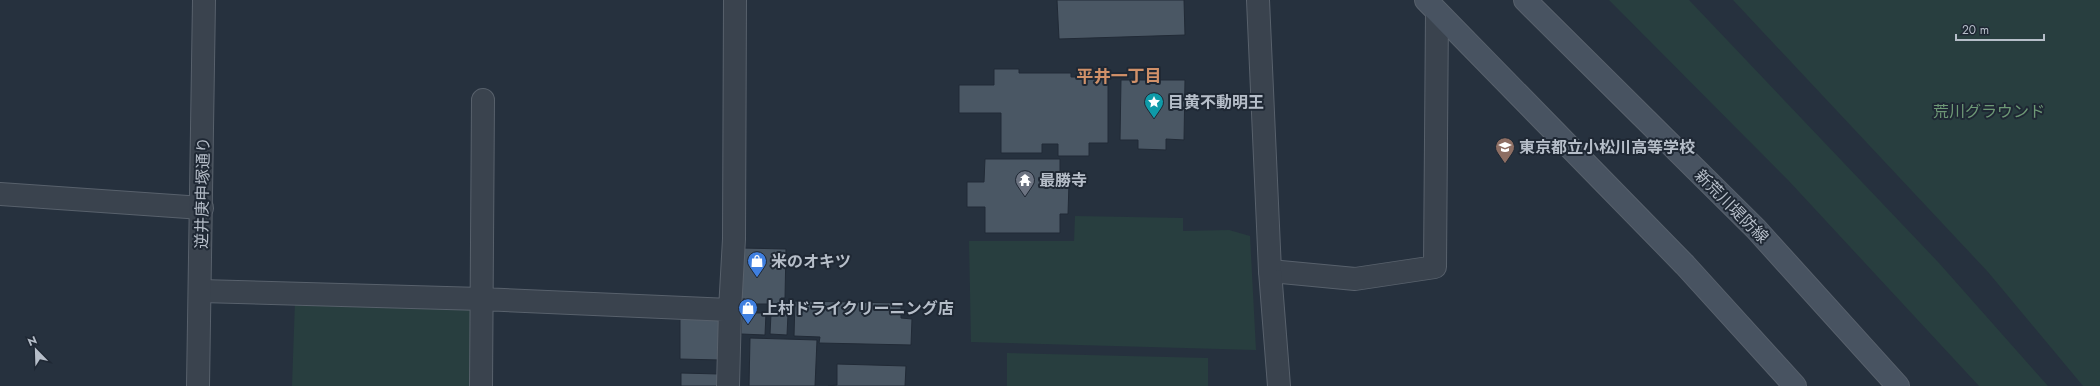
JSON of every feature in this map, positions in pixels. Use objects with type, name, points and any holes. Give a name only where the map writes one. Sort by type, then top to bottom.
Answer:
[{"type":"main road","name":"新荒川堤防線","points":[[1525,0],[1756,229],[1898,386]]},
{"type":"main road","points":[[1431,6],[1684,265],[1795,386]]},
{"type":"street","name":"逆井庚申塚通り","points":[[198,386],[201,291],[204,0]]},
{"type":"street","points":[[728,386],[734,239],[735,0]]},
{"type":"street","points":[[1258,0],[1270,271],[1279,386]]},
{"type":"street","points":[[1270,271],[1355,279],[1435,267],[1431,6]]},
{"type":"street","points":[[481,386],[483,100]]},
{"type":"street","points":[[0,194],[202,208]]},
{"type":"street","points":[[201,291],[481,299],[730,310]]},
{"type":"green space","points":[[1609,0],[1689,0],[1939,263],[2048,386],[1979,386],[1788,180]]},
{"type":"green space","name":"荒川グラウンド","points":[[1733,0],[2100,0],[2100,386],[2083,386],[1988,272]]},
{"type":"green space","points":[[1075,216],[1183,218],[1183,231],[1229,230],[1250,236],[1256,350],[971,342],[969,241],[1074,241]]},
{"type":"green space","points":[[295,301],[473,307],[471,386],[292,386]]},
{"type":"green space","points":[[1007,353],[1208,358],[1208,386],[1007,386]]},
{"type":"building","points":[[1057,0],[1184,0],[1185,35],[1059,39]]},
{"type":"building","points":[[994,69],[1019,69],[1019,73],[1071,73],[1071,77],[1108,77],[1108,143],[1089,143],[1089,156],[1058,156],[1058,144],[1042,144],[1042,153],[1001,153],[1001,113],[959,113],[959,85],[994,85]]},
{"type":"building","points":[[1121,80],[1185,80],[1184,140],[1166,139],[1166,150],[1138,149],[1138,140],[1120,140]]},
{"type":"building","points":[[985,159],[1060,159],[1060,182],[1069,182],[1068,214],[1060,214],[1060,233],[985,233],[985,207],[967,207],[967,182],[984,182]]},
{"type":"building","points":[[742,248],[786,249],[785,298],[781,298],[781,304],[746,304],[745,299],[741,299]]},
{"type":"building","points":[[795,301],[901,303],[901,318],[912,319],[911,345],[819,343],[820,337],[794,336]]},
{"type":"building","points":[[742,313],[766,313],[765,335],[741,334]]},
{"type":"building","points":[[771,314],[788,314],[787,335],[770,334]]},
{"type":"building","points":[[680,319],[720,320],[720,360],[680,359]]},
{"type":"building","points":[[750,338],[817,340],[815,386],[749,386]]},
{"type":"building","points":[[837,364],[906,366],[905,386],[828,386],[837,385]]},
{"type":"building","points":[[681,373],[719,374],[719,386],[681,386]]},
{"type":"place","name":"目黄不動明王","points":[[1154,119]]},
{"type":"place","name":"東京都立小松川高等学校","points":[[1505,164]]},
{"type":"place","name":"最勝寺","points":[[1025,197]]},
{"type":"place","name":"米のオキツ","points":[[757,278]]},
{"type":"place","name":"上村ドライクリーニング店","points":[[748,325]]},
{"type":"district","name":"平井一丁目","points":[[1119,76]]}]
